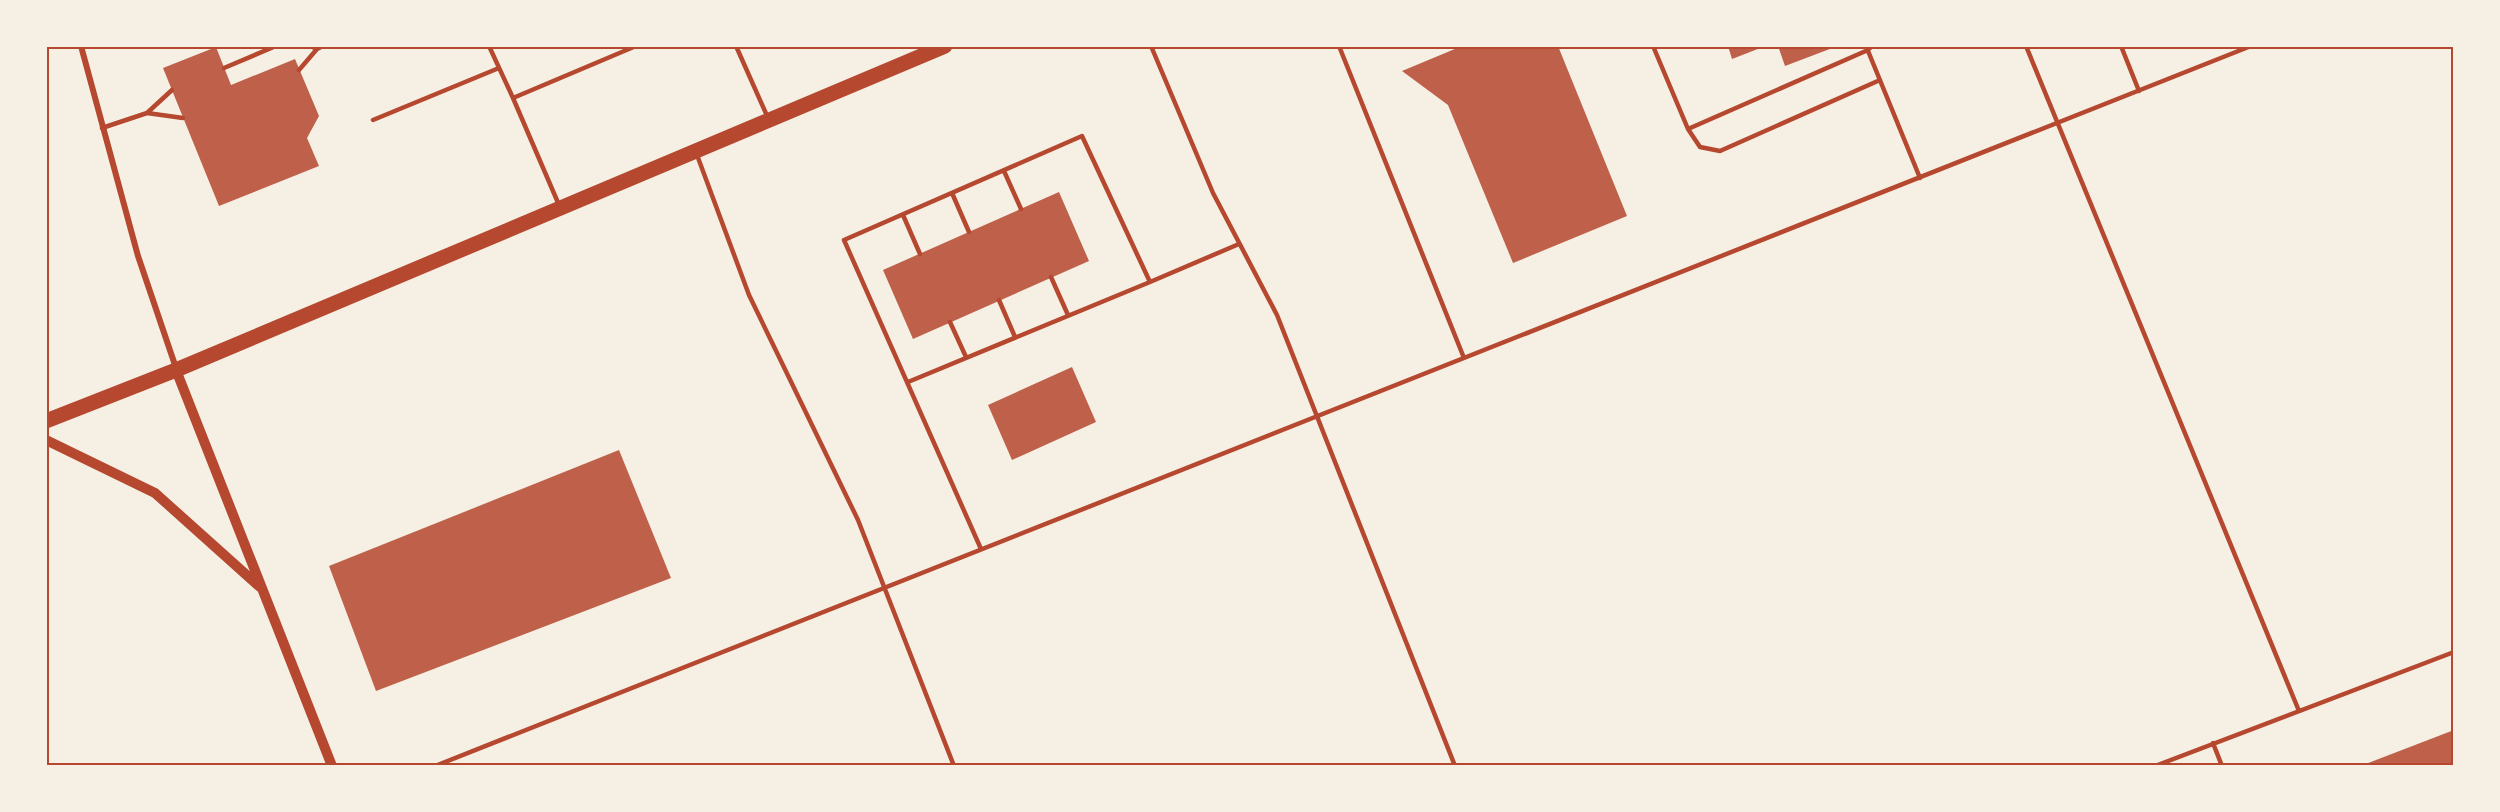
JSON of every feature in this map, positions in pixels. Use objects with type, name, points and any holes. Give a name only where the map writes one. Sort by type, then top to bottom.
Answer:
[{"type":"main road","points":[[46,421],[177,370],[945,46]]},
{"type":"street","points":[[81,46],[138,256],[177,370],[332,765]]},
{"type":"street","points":[[46,440],[155,493],[262,589]]},
{"type":"lane","points":[[224,68],[276,46]]},
{"type":"lane","points":[[310,46],[317,49]]},
{"type":"lane","points":[[299,70],[317,49],[323,46]]},
{"type":"lane","points":[[489,46],[560,208]]},
{"type":"lane","points":[[513,98],[636,46]]},
{"type":"lane","points":[[736,46],[769,120]]},
{"type":"lane","points":[[1151,46],[1213,193],[1277,315],[1455,765]]},
{"type":"lane","points":[[1339,46],[1464,358]]},
{"type":"lane","points":[[1653,46],[1688,129],[1700,147],[1720,151],[1880,80]]},
{"type":"lane","points":[[2026,46],[2299,711]]},
{"type":"lane","points":[[2121,46],[2139,91]]},
{"type":"lane","points":[[435,765],[2251,46]]},
{"type":"lane","points":[[1688,129],[1869,48],[1920,178]]},
{"type":"lane","points":[[373,120],[499,68]]},
{"type":"lane","points":[[102,128],[147,113],[172,90]]},
{"type":"lane","points":[[147,113],[183,118]]},
{"type":"lane","points":[[981,549],[844,240],[1082,136],[1150,282]]},
{"type":"lane","points":[[696,151],[749,295],[858,520],[954,765]]},
{"type":"lane","points":[[1004,171],[1021,209]]},
{"type":"lane","points":[[952,194],[969,232]]},
{"type":"lane","points":[[903,215],[920,254]]},
{"type":"lane","points":[[908,382],[1239,244]]},
{"type":"lane","points":[[1051,277],[1068,315]]},
{"type":"lane","points":[[999,300],[1016,337]]},
{"type":"lane","points":[[950,322],[966,357]]},
{"type":"lane","points":[[2155,765],[2454,652]]},
{"type":"lane","points":[[2214,743],[2222,765]]},
{"type":"building","points":[[1462,46],[1558,46],[1627,216],[1513,263],[1448,105],[1402,71]]},
{"type":"building","points":[[1728,46],[1763,46],[1763,47],[1732,59]]},
{"type":"building","points":[[1778,46],[1835,46],[1835,47],[1785,66]]},
{"type":"building","points":[[216,47],[231,85],[295,59],[319,116],[307,138],[319,166],[219,206],[163,68]]},
{"type":"building","points":[[1059,192],[1089,261],[913,339],[883,270]]},
{"type":"building","points":[[1072,367],[1096,422],[1012,460],[988,405]]},
{"type":"building","points":[[619,450],[671,578],[376,691],[329,566]]},
{"type":"building","points":[[2454,730],[2454,766],[2363,766],[2363,765]]}]
